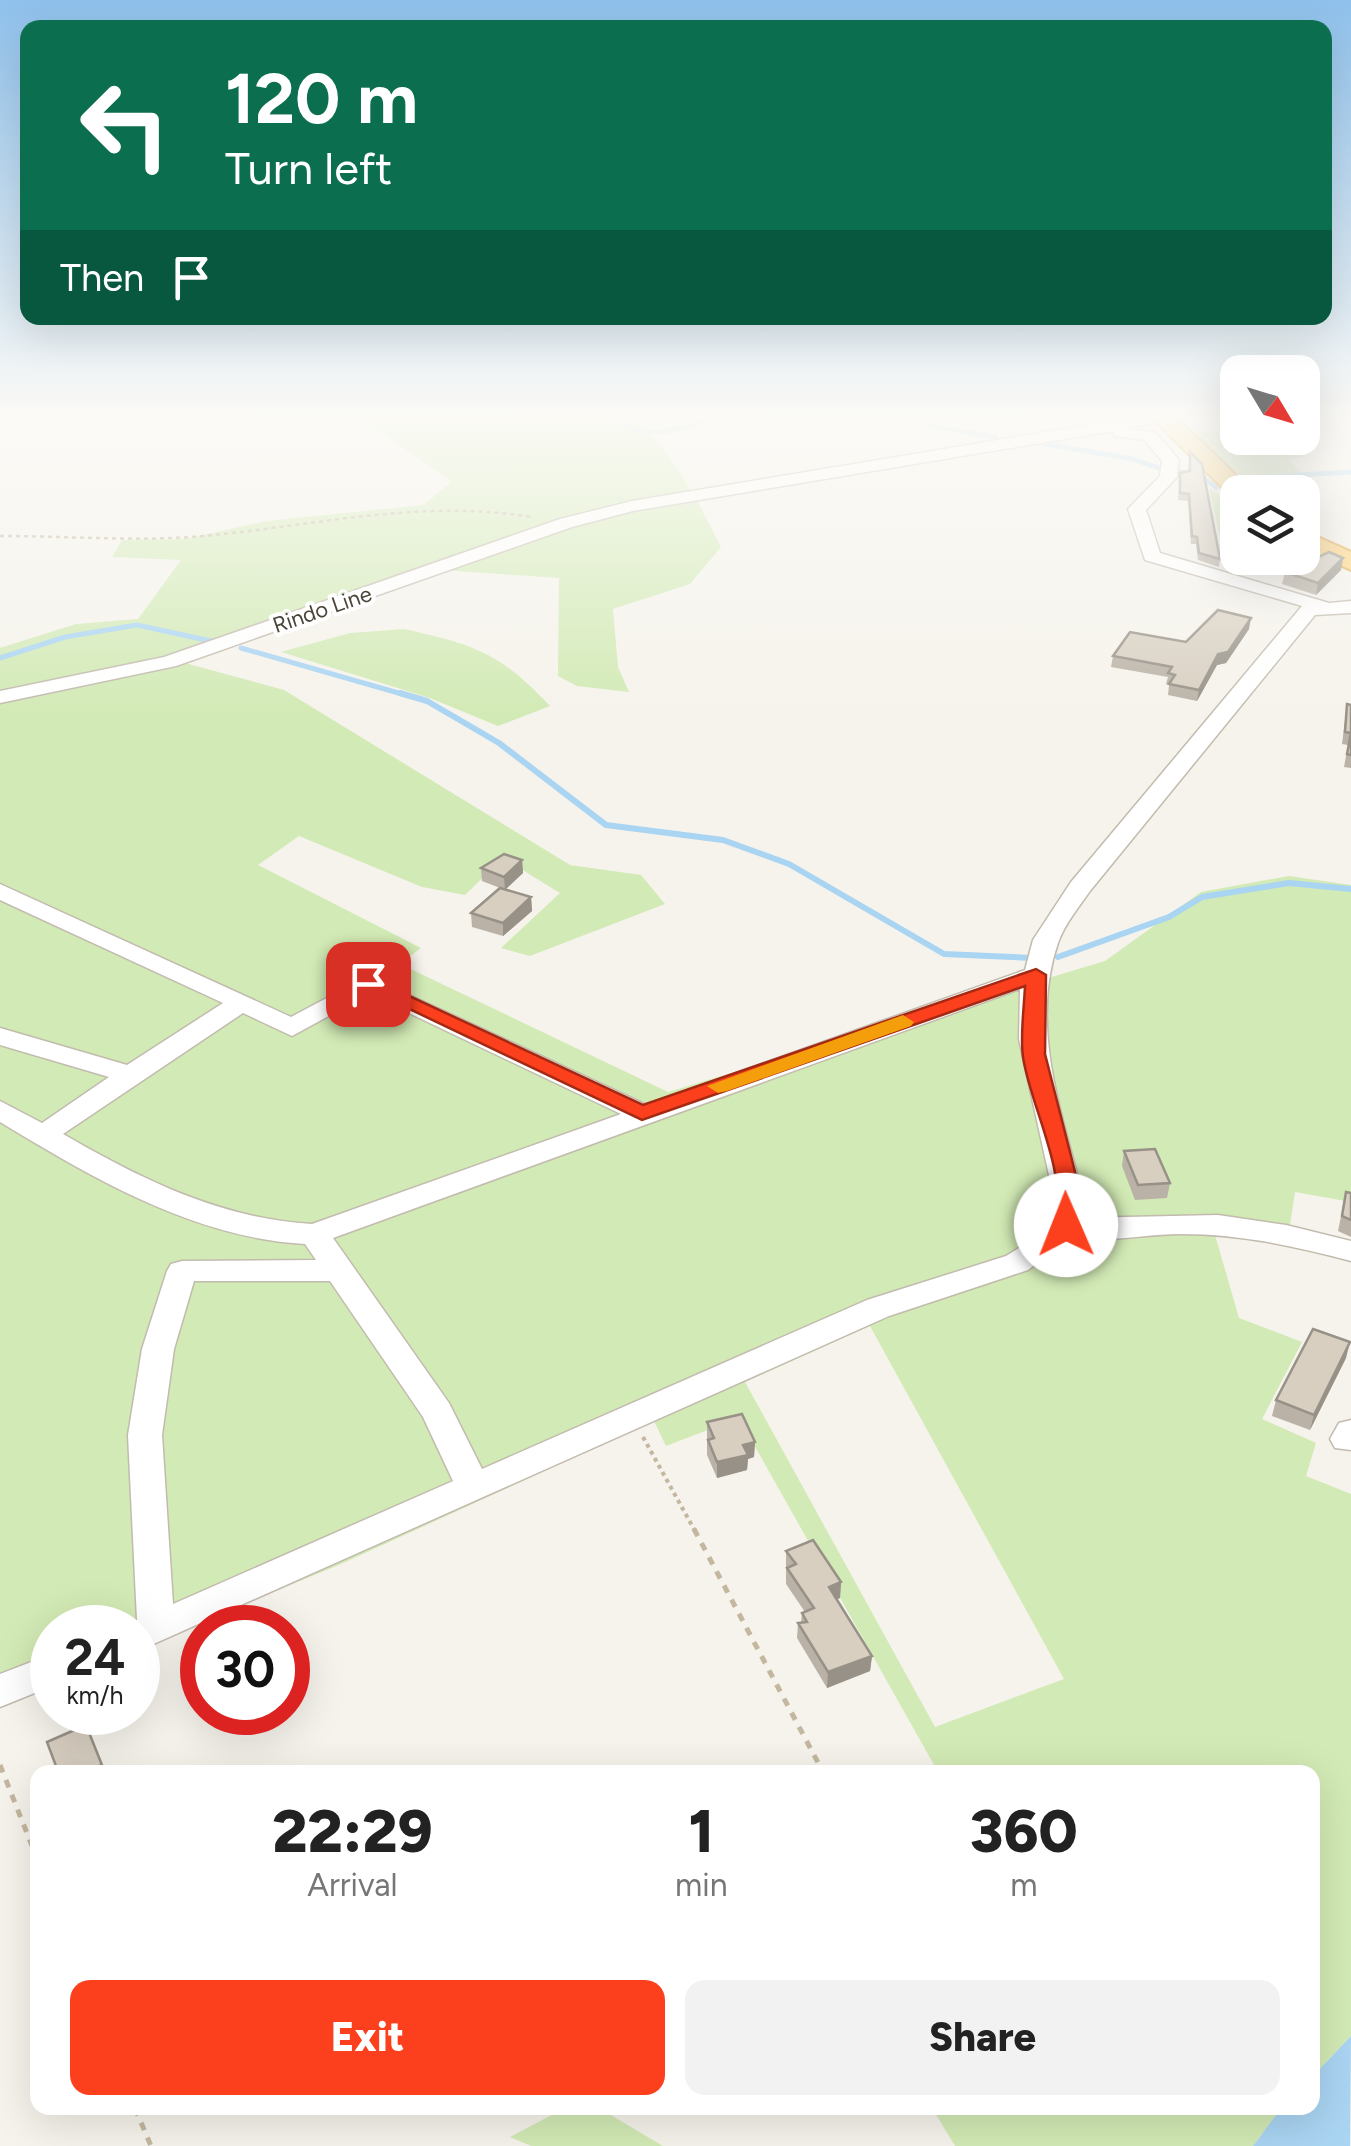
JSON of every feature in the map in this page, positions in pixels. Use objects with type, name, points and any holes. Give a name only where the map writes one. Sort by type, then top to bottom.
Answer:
[{"type":"highway","points":[[1320,547],[1351,562]]},
{"type":"street","name":"Rindo Line","points":[[0,696],[169,662],[566,523],[595,516]]},
{"type":"street","points":[[1139,516],[1152,556],[1322,606],[1351,606]]},
{"type":"street","points":[[160,1626],[878,1308],[997,1272],[1026,1258],[1066,1225],[1071,1207],[1067,1184],[1034,1054],[1036,975],[1046,940],[1080,887],[1264,663],[1310,610],[1322,606]]},
{"type":"street","points":[[0,891],[292,1028],[368,984],[642,1113]]},
{"type":"street","points":[[0,1110],[169,1200],[262,1231],[314,1234],[642,1113],[1036,975]]},
{"type":"street","points":[[43,1136],[242,1002]]},
{"type":"street","points":[[0,1036],[131,1075]]},
{"type":"street","points":[[1066,1225],[1097,1231],[1177,1224],[1252,1230],[1351,1251]]},
{"type":"street","points":[[314,1234],[437,1412],[474,1488]]},
{"type":"street","points":[[146,1605],[144,1435],[158,1349],[182,1271],[340,1270]]},
{"type":"street","points":[[0,1692],[30,1679]]},
{"type":"path","points":[[0,536],[190,537],[350,516]]},
{"type":"path","points":[[525,516],[566,523]]},
{"type":"path","points":[[631,1416],[768,1660],[819,1765]]},
{"type":"path","points":[[0,1765],[30,1840]]},
{"type":"path","points":[[138,2115],[151,2146]]},
{"type":"green space","points":[[314,516],[705,516],[721,547],[690,584],[613,609],[618,667],[629,692],[577,686],[558,676],[559,578],[427,569],[185,663],[284,690],[570,865],[641,875],[665,904],[530,956],[501,948],[560,893],[503,858],[465,895],[422,887],[299,836],[258,865],[421,948],[400,964],[668,1092],[1105,961],[1201,892],[1289,876],[1351,885],[1351,1202],[1295,1192],[1287,1244],[1215,1235],[1239,1318],[1302,1342],[1262,1419],[1316,1443],[1306,1476],[1351,1494],[1351,2036],[1320,2069],[1320,1765],[934,1765],[739,1418],[666,1446],[654,1421],[242,1605],[180,1605],[180,1631],[160,1639],[160,1605],[30,1605],[30,1693],[23,1696],[0,1674],[0,648],[76,624],[138,619],[181,560],[112,557],[122,540],[185,539],[266,521]],"holes":[[[870,1326],[1064,1679],[935,1727],[745,1382]]]},
{"type":"green space","points":[[404,629],[484,653],[516,673],[550,706],[498,726],[430,698],[281,652],[350,633]]},
{"type":"green space","points":[[552,2115],[611,2115],[663,2146],[531,2146],[510,2137]]},
{"type":"green space","points":[[936,2115],[1276,2115],[1253,2146],[955,2146]]},
{"type":"water","points":[[1351,2036],[1350,2146],[1253,2146],[1276,2115],[1320,2115],[1320,2069]]},
{"type":"building","points":[[1191,516],[1212,516],[1220,559],[1199,553],[1197,537],[1192,536]]},
{"type":"building","points":[[1329,552],[1343,558],[1318,583],[1294,575],[1320,575],[1320,556]]},
{"type":"building","points":[[1218,610],[1251,618],[1228,652],[1218,654],[1199,690],[1169,684],[1175,675],[1168,673],[1172,667],[1113,656],[1130,632],[1186,642]]},
{"type":"building","points":[[1347,704],[1351,705],[1351,733],[1345,732]]},
{"type":"building","points":[[504,854],[522,860],[504,877],[481,868]]},
{"type":"building","points":[[500,888],[531,897],[503,923],[471,913]]},
{"type":"building","points":[[1155,1149],[1170,1183],[1138,1185],[1124,1151]]},
{"type":"building","points":[[1346,1192],[1351,1193],[1351,1220],[1342,1216]]},
{"type":"building","points":[[1313,1329],[1350,1342],[1314,1415],[1276,1400]]},
{"type":"building","points":[[742,1414],[755,1442],[743,1445],[748,1455],[717,1462],[708,1440],[714,1438],[707,1422]]},
{"type":"building","points":[[813,1540],[841,1582],[829,1587],[872,1656],[828,1672],[798,1623],[807,1622],[802,1613],[814,1608],[787,1568],[796,1564],[786,1551]]},
{"type":"building","points":[[63,1735],[90,1735],[102,1765],[56,1765],[47,1742]]},
{"type":"waterway","points":[[0,658],[65,637],[137,625],[220,643]]},
{"type":"waterway","points":[[241,648],[409,696]]},
{"type":"waterway","points":[[400,693],[427,701],[499,743],[606,825],[723,840],[789,864],[944,954],[1032,958]]},
{"type":"waterway","points":[[1058,957],[1169,917],[1202,897],[1289,883],[1351,889]]},
{"type":"slow traffic","points":[[718,1086],[903,1022]]},
{"type":"route","points":[[368,984],[642,1113],[1036,975],[1032,1040],[1067,1184],[1071,1207],[1066,1225]]}]
